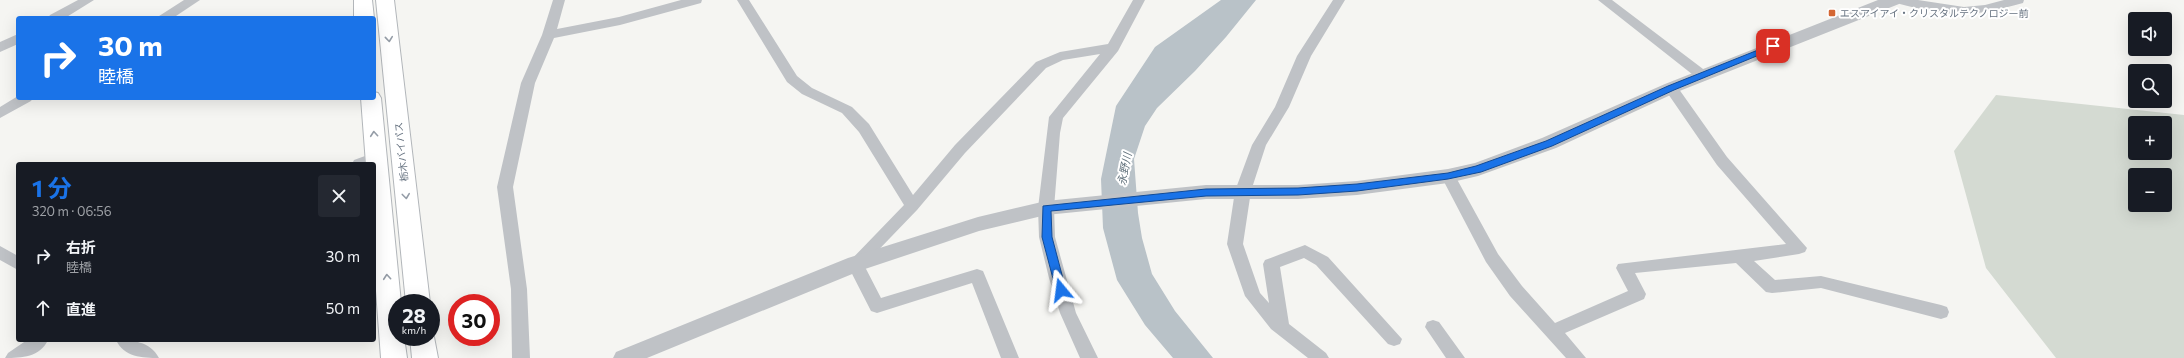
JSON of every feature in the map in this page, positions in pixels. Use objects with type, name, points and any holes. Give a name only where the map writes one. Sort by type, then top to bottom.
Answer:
[{"type":"main road","points":[[363,0],[364,16]]},
{"type":"main road","name":"栃木バイパス","points":[[385,0],[417,294]]},
{"type":"main road","points":[[367,161],[371,100]]},
{"type":"main road","points":[[376,227],[394,358]]},
{"type":"main road","points":[[423,346],[425,358]]},
{"type":"street","points":[[59,16],[88,0]]},
{"type":"street","points":[[166,16],[194,0]]},
{"type":"street","points":[[521,358],[519,289],[505,187],[528,82],[550,35],[559,0]]},
{"type":"street","points":[[550,35],[620,21],[696,0]]},
{"type":"street","points":[[743,0],[792,79],[807,91],[847,110],[864,128],[912,206]]},
{"type":"street","points":[[1089,358],[1068,313],[1057,278],[1047,237],[1054,207],[1056,117],[1113,48],[1139,0]]},
{"type":"street","points":[[1320,358],[1281,327],[1252,296],[1235,244],[1243,192],[1259,144],[1282,107],[1304,56],[1339,0]]},
{"type":"street","points":[[1604,0],[1702,75]]},
{"type":"street","points":[[624,358],[855,264],[978,224],[1054,207],[1206,192],[1298,192],[1357,188],[1448,176],[1485,167],[1549,143],[1702,75],[1892,0]]},
{"type":"street","points":[[1901,0],[1934,8],[1958,10],[1983,9],[2018,0]]},
{"type":"street","points":[[0,48],[16,39]]},
{"type":"street","points":[[855,264],[912,206],[960,149],[1041,65],[1060,56],[1113,48]]},
{"type":"street","points":[[1553,331],[1638,294],[1624,268],[1739,257],[1798,248],[1722,161],[1671,88]]},
{"type":"street","points":[[0,113],[23,100]]},
{"type":"street","points":[[1448,176],[1492,258],[1516,292],[1577,358]]},
{"type":"street","points":[[1281,327],[1272,264],[1305,251],[1322,261],[1394,339]]},
{"type":"street","points":[[0,252],[16,263]]},
{"type":"street","points":[[1739,257],[1772,287],[1821,282],[1941,312]]},
{"type":"street","points":[[855,264],[877,306],[977,275],[1010,358]]},
{"type":"street","points":[[1433,327],[1456,358]]},
{"type":"street","points":[[14,358],[37,342]]},
{"type":"street","points":[[127,342],[150,358]]},
{"type":"shaded area","points":[[1996,95],[2184,115],[2184,358],[2056,358],[1986,268],[1954,151]]},
{"type":"water","name":"永野川","points":[[1221,0],[1256,0],[1226,37],[1195,71],[1157,108],[1145,126],[1134,159],[1138,213],[1142,238],[1152,274],[1175,311],[1213,358],[1173,358],[1145,325],[1117,280],[1103,228],[1101,179],[1116,106],[1155,47]]},
{"type":"place","name":"エスアイアイ・クリスタルテクノロジー前","points":[[1832,13]]},
{"type":"route","points":[[1061,290],[1047,237],[1046,208],[1206,192],[1298,192],[1357,188],[1448,176],[1478,169],[1549,143],[1671,88],[1773,46]]}]
